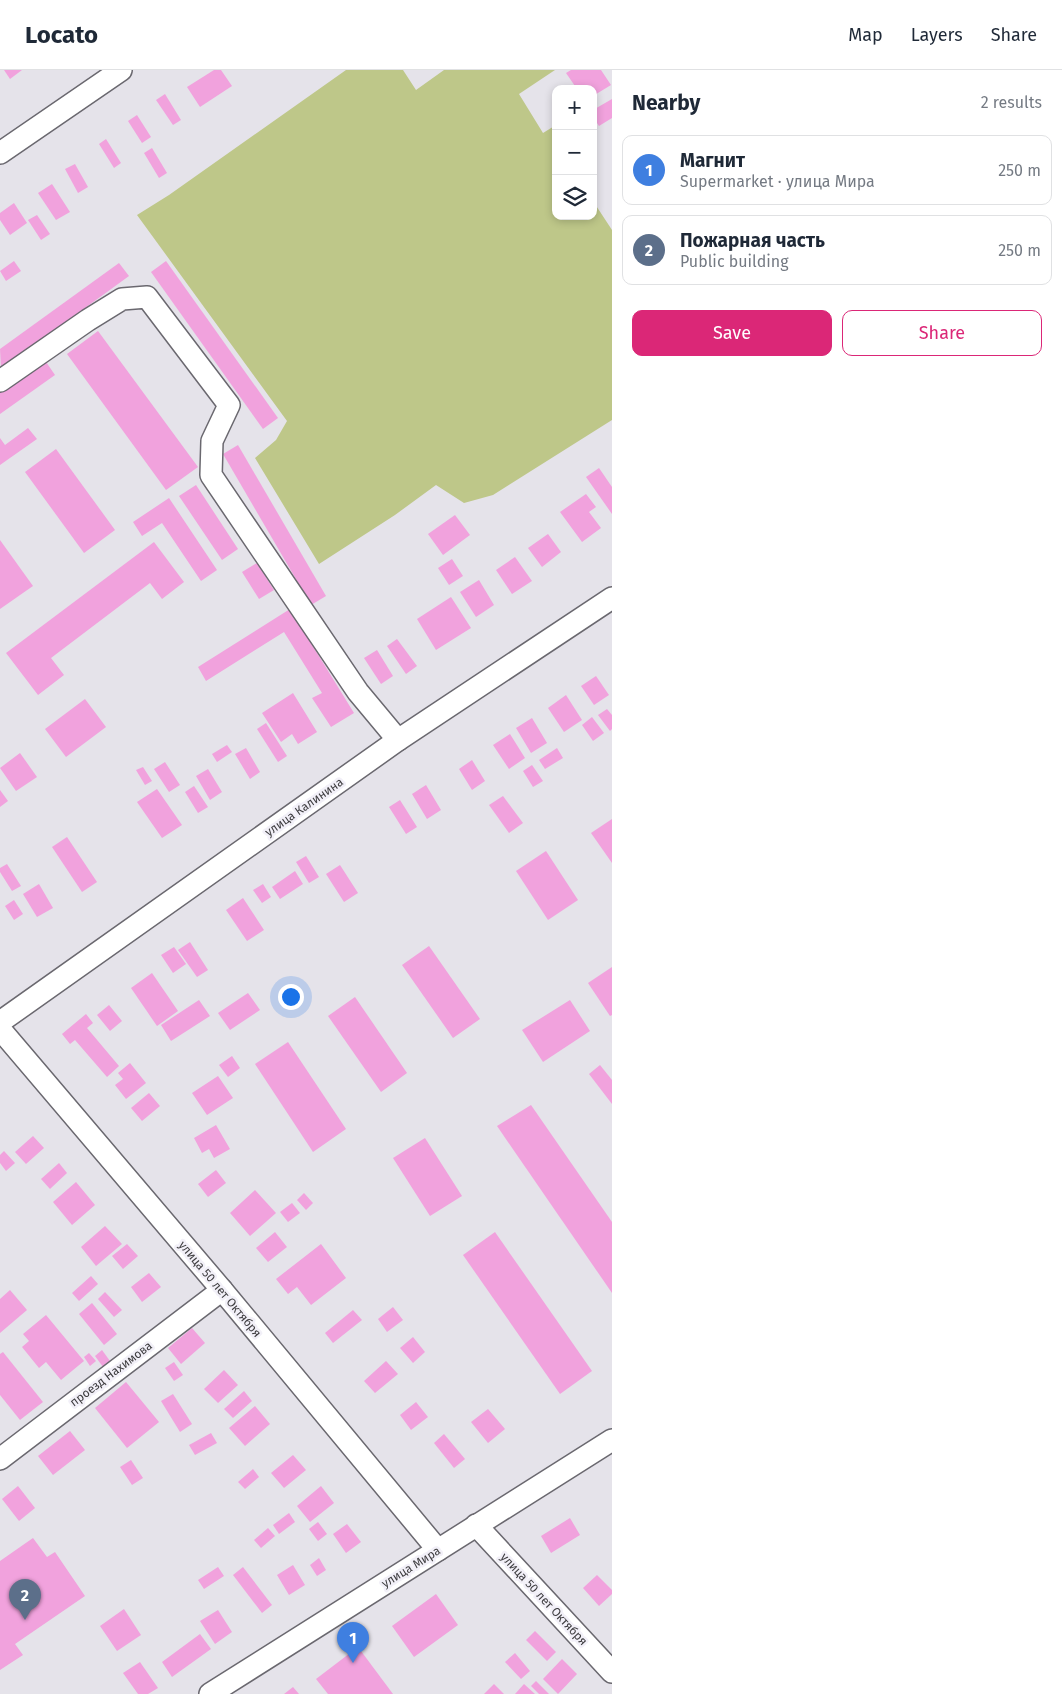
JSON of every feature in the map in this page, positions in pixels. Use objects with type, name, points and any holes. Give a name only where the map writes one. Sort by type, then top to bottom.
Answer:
[{"type":"street","points":[[0,153],[121,70]]},
{"type":"street","points":[[0,381],[88,320],[122,299],[147,297],[229,405],[212,441],[212,475],[358,692],[398,740]]},
{"type":"street","name":"улица Калинина","points":[[0,1022],[398,740],[612,598]]},
{"type":"street","name":"улица 50 лет Октября","points":[[0,1029],[222,1290],[438,1550]]},
{"type":"street","name":"проезд Нахимова","points":[[0,1459],[222,1290]]},
{"type":"street","name":"улица Мира","points":[[210,1694],[612,1440]]},
{"type":"street","name":"улица 50 лет Октября","points":[[476,1525],[612,1672]]},
{"type":"green space","points":[[346,70],[403,70],[416,90],[444,70],[555,70],[519,94],[543,133],[552,127],[552,220],[597,220],[597,207],[612,230],[612,420],[493,495],[464,503],[436,485],[395,515],[319,564],[255,458],[276,440],[287,421],[137,215],[169,195]]},
{"type":"building","points":[[4,70],[22,70],[10,79]]},
{"type":"building","points":[[214,70],[221,70],[232,86],[200,107],[187,87]]},
{"type":"building","points":[[571,70],[601,70],[611,85],[597,94],[597,85],[574,85],[566,73]]},
{"type":"building","points":[[165,94],[181,120],[173,125],[156,100]]},
{"type":"building","points":[[612,99],[612,118],[599,126],[597,123],[597,108]]},
{"type":"building","points":[[137,115],[151,137],[142,143],[128,121]]},
{"type":"building","points":[[106,139],[121,163],[114,168],[99,144]]},
{"type":"building","points":[[152,148],[167,173],[159,178],[144,153]]},
{"type":"building","points":[[75,164],[88,187],[78,193],[65,169]]},
{"type":"building","points":[[52,184],[70,212],[56,220],[38,193]]},
{"type":"building","points":[[14,203],[27,223],[10,235],[0,220],[0,213]]},
{"type":"building","points":[[37,215],[50,234],[41,240],[28,220]]},
{"type":"building","points":[[14,261],[21,271],[6,281],[0,271]]},
{"type":"building","points":[[166,261],[278,418],[263,429],[151,272]]},
{"type":"building","points":[[119,263],[129,276],[1,369],[0,349]]},
{"type":"building","points":[[98,331],[198,467],[166,490],[67,354]]},
{"type":"building","points":[[44,359],[55,375],[0,414],[0,390]]},
{"type":"building","points":[[28,428],[37,439],[0,465],[0,438],[5,445]]},
{"type":"building","points":[[238,445],[326,596],[311,605],[223,454]]},
{"type":"building","points":[[56,449],[115,530],[84,553],[25,472]]},
{"type":"building","points":[[599,468],[612,487],[612,514],[586,477]]},
{"type":"building","points":[[196,485],[238,549],[222,560],[179,496]]},
{"type":"building","points":[[586,494],[596,507],[589,512],[601,528],[582,542],[560,512]]},
{"type":"building","points":[[169,498],[217,570],[201,581],[162,523],[142,536],[133,522]]},
{"type":"building","points":[[455,515],[470,535],[443,555],[428,534]]},
{"type":"building","points":[[548,534],[561,552],[542,567],[528,548]]},
{"type":"building","points":[[0,540],[33,586],[0,609]]},
{"type":"building","points":[[154,542],[184,582],[162,599],[150,583],[51,658],[64,675],[38,695],[6,653]]},
{"type":"building","points":[[515,557],[532,581],[512,594],[496,570]]},
{"type":"building","points":[[452,559],[463,576],[449,585],[438,568]]},
{"type":"building","points":[[257,563],[274,590],[259,599],[242,572]]},
{"type":"building","points":[[479,580],[494,605],[476,617],[460,592]]},
{"type":"building","points":[[451,597],[471,628],[436,650],[417,619]]},
{"type":"building","points":[[290,609],[354,713],[331,727],[312,698],[322,693],[284,632],[206,681],[198,667]]},
{"type":"building","points":[[397,639],[417,666],[406,674],[387,646]]},
{"type":"building","points":[[377,650],[393,676],[381,684],[364,658]]},
{"type":"building","points":[[596,676],[609,695],[594,705],[581,686]]},
{"type":"building","points":[[293,693],[317,732],[298,744],[292,734],[281,742],[262,713]]},
{"type":"building","points":[[566,695],[582,720],[564,732],[548,708]]},
{"type":"building","points":[[85,699],[106,727],[66,757],[45,729]]},
{"type":"building","points":[[607,709],[612,715],[612,729],[610,731],[598,715]]},
{"type":"building","points":[[592,717],[604,733],[593,741],[582,725]]},
{"type":"building","points":[[532,718],[547,743],[531,753],[516,728]]},
{"type":"building","points":[[266,723],[287,756],[278,762],[257,729]]},
{"type":"building","points":[[510,734],[525,758],[509,769],[493,745]]},
{"type":"building","points":[[227,745],[232,752],[217,762],[212,754]]},
{"type":"building","points":[[246,748],[260,772],[250,779],[235,754]]},
{"type":"building","points":[[557,748],[563,758],[545,769],[539,760]]},
{"type":"building","points":[[20,753],[37,777],[16,791],[0,768]]},
{"type":"building","points":[[472,760],[485,781],[472,790],[459,769]]},
{"type":"building","points":[[165,762],[180,785],[169,792],[154,769]]},
{"type":"building","points":[[532,765],[543,781],[533,787],[523,771]]},
{"type":"building","points":[[143,767],[152,781],[145,785],[136,770]]},
{"type":"building","points":[[208,769],[222,792],[210,800],[196,776]]},
{"type":"building","points":[[426,785],[441,810],[427,819],[412,794]]},
{"type":"building","points":[[194,786],[208,807],[198,813],[185,792]]},
{"type":"building","points":[[157,789],[182,825],[162,838],[137,802]]},
{"type":"building","points":[[0,790],[8,801],[0,807]]},
{"type":"building","points":[[503,796],[523,823],[509,833],[489,805]]},
{"type":"building","points":[[400,800],[417,827],[406,834],[389,807]]},
{"type":"building","points":[[612,819],[612,863],[591,833]]},
{"type":"building","points":[[67,837],[97,882],[82,892],[52,847]]},
{"type":"building","points":[[546,851],[578,900],[548,920],[516,871]]},
{"type":"building","points":[[306,856],[319,877],[309,883],[296,862]]},
{"type":"building","points":[[7,864],[21,886],[12,891],[0,872],[0,868]]},
{"type":"building","points":[[340,865],[358,893],[344,902],[326,874]]},
{"type":"building","points":[[295,871],[303,884],[280,899],[272,887]]},
{"type":"building","points":[[39,884],[53,908],[37,917],[23,894]]},
{"type":"building","points":[[263,884],[271,897],[262,903],[253,890]]},
{"type":"building","points":[[243,898],[264,930],[247,941],[226,910]]},
{"type":"building","points":[[14,900],[23,914],[14,920],[5,906]]},
{"type":"building","points":[[190,942],[208,970],[197,977],[178,950]]},
{"type":"building","points":[[429,946],[480,1019],[453,1038],[402,965]]},
{"type":"building","points":[[174,947],[186,964],[173,973],[161,955]]},
{"type":"building","points":[[612,967],[612,1015],[610,1016],[588,983]]},
{"type":"building","points":[[152,973],[178,1011],[157,1026],[131,988]]},
{"type":"building","points":[[248,993],[260,1010],[230,1030],[218,1013]]},
{"type":"building","points":[[355,997],[407,1073],[381,1092],[328,1016]]},
{"type":"building","points":[[199,1000],[210,1016],[171,1041],[161,1025]]},
{"type":"building","points":[[570,1000],[590,1031],[543,1062],[522,1030]]},
{"type":"building","points":[[109,1005],[122,1021],[110,1031],[97,1015]]},
{"type":"building","points":[[86,1014],[93,1023],[87,1028],[119,1066],[107,1077],[75,1040],[70,1044],[62,1034]]},
{"type":"building","points":[[288,1042],[346,1129],[313,1152],[255,1064]]},
{"type":"building","points":[[232,1056],[240,1068],[228,1077],[219,1065]]},
{"type":"building","points":[[130,1063],[146,1083],[126,1099],[115,1085],[123,1079],[118,1073]]},
{"type":"building","points":[[600,1065],[612,1080],[612,1104],[589,1074]]},
{"type":"building","points":[[218,1076],[233,1098],[207,1115],[192,1093]]},
{"type":"building","points":[[149,1093],[160,1106],[142,1121],[131,1108]]},
{"type":"building","points":[[531,1105],[612,1222],[612,1293],[497,1126]]},
{"type":"building","points":[[216,1125],[230,1149],[214,1158],[209,1149],[202,1153],[194,1138]]},
{"type":"building","points":[[33,1136],[44,1148],[26,1164],[15,1152]]},
{"type":"building","points":[[425,1138],[462,1196],[430,1216],[393,1158]]},
{"type":"building","points":[[4,1151],[15,1163],[6,1171],[0,1163],[0,1155]]},
{"type":"building","points":[[59,1163],[67,1173],[50,1189],[41,1179]]},
{"type":"building","points":[[216,1170],[226,1183],[208,1197],[198,1184]]},
{"type":"building","points":[[76,1182],[95,1205],[72,1225],[53,1202]]},
{"type":"building","points":[[255,1190],[276,1213],[250,1236],[230,1213]]},
{"type":"building","points":[[304,1193],[313,1203],[306,1210],[297,1200]]},
{"type":"building","points":[[292,1203],[300,1213],[288,1222],[280,1212]]},
{"type":"building","points":[[105,1226],[122,1244],[96,1266],[81,1247]]},
{"type":"building","points":[[275,1232],[287,1247],[268,1262],[256,1248]]},
{"type":"building","points":[[495,1232],[592,1371],[560,1394],[463,1255]]},
{"type":"building","points":[[127,1244],[138,1256],[123,1269],[112,1256]]},
{"type":"building","points":[[321,1244],[346,1278],[311,1305],[297,1287],[288,1294],[276,1279]]},
{"type":"building","points":[[149,1273],[161,1287],[142,1302],[131,1287]]},
{"type":"building","points":[[91,1276],[98,1284],[79,1301],[72,1293]]},
{"type":"building","points":[[10,1290],[27,1310],[0,1333],[0,1299]]},
{"type":"building","points":[[105,1292],[122,1310],[114,1317],[98,1299]]},
{"type":"building","points":[[92,1303],[117,1334],[104,1345],[79,1314]]},
{"type":"building","points":[[393,1307],[403,1320],[387,1332],[378,1319]]},
{"type":"building","points":[[353,1310],[362,1320],[333,1343],[325,1333]]},
{"type":"building","points":[[46,1315],[84,1361],[61,1380],[46,1362],[39,1368],[22,1347],[29,1341],[23,1334]]},
{"type":"building","points":[[192,1328],[205,1343],[181,1364],[168,1348]]},
{"type":"building","points":[[413,1337],[425,1352],[413,1363],[400,1348]]},
{"type":"building","points":[[102,1350],[110,1361],[103,1367],[95,1356]]},
{"type":"building","points":[[3,1352],[43,1402],[20,1420],[0,1395],[0,1354]]},
{"type":"building","points":[[89,1353],[96,1361],[90,1366],[84,1357]]},
{"type":"building","points":[[386,1361],[398,1374],[375,1393],[364,1381]]},
{"type":"building","points":[[174,1362],[183,1375],[174,1381],[165,1368]]},
{"type":"building","points":[[224,1370],[238,1385],[218,1403],[204,1389]]},
{"type":"building","points":[[126,1382],[159,1422],[127,1448],[95,1408]]},
{"type":"building","points":[[244,1391],[252,1401],[233,1418],[224,1409]]},
{"type":"building","points":[[173,1394],[192,1424],[180,1432],[161,1401]]},
{"type":"building","points":[[416,1402],[428,1417],[411,1430],[400,1415]]},
{"type":"building","points":[[255,1406],[270,1424],[245,1446],[229,1428]]},
{"type":"building","points":[[488,1409],[505,1429],[488,1443],[471,1422]]},
{"type":"building","points":[[70,1431],[85,1450],[53,1475],[38,1456]]},
{"type":"building","points":[[211,1433],[217,1443],[195,1455],[189,1445]]},
{"type":"building","points":[[444,1434],[465,1459],[454,1468],[434,1443]]},
{"type":"building","points":[[293,1455],[306,1470],[284,1488],[271,1473]]},
{"type":"building","points":[[131,1460],[143,1478],[132,1485],[120,1467]]},
{"type":"building","points":[[253,1469],[259,1477],[245,1489],[238,1482]]},
{"type":"building","points":[[18,1486],[35,1508],[19,1521],[2,1499]]},
{"type":"building","points":[[321,1486],[334,1503],[310,1522],[297,1506]]},
{"type":"building","points":[[289,1513],[295,1522],[279,1534],[273,1525]]},
{"type":"building","points":[[570,1518],[580,1535],[551,1553],[541,1536]]},
{"type":"building","points":[[318,1522],[327,1534],[318,1541],[309,1529]]},
{"type":"building","points":[[347,1524],[361,1542],[346,1553],[333,1534]]},
{"type":"building","points":[[268,1528],[275,1536],[261,1548],[254,1540]]},
{"type":"building","points":[[33,1538],[47,1557],[55,1552],[85,1596],[15,1644],[23,1655],[0,1670],[0,1561]]},
{"type":"building","points":[[319,1558],[326,1570],[317,1576],[310,1565]]},
{"type":"building","points":[[293,1565],[305,1585],[289,1595],[277,1575]]},
{"type":"building","points":[[218,1567],[224,1576],[204,1589],[198,1580]]},
{"type":"building","points":[[243,1567],[272,1605],[262,1613],[233,1575]]},
{"type":"building","points":[[597,1575],[612,1590],[612,1594],[599,1606],[583,1588]]},
{"type":"building","points":[[436,1594],[458,1625],[414,1657],[392,1626]]},
{"type":"building","points":[[124,1609],[141,1635],[117,1651],[100,1626]]},
{"type":"building","points":[[218,1610],[232,1632],[215,1644],[200,1621]]},
{"type":"building","points":[[535,1631],[556,1652],[547,1661],[526,1640]]},
{"type":"building","points":[[200,1634],[211,1649],[172,1677],[162,1662]]},
{"type":"building","points":[[358,1647],[393,1694],[328,1694],[316,1679]]},
{"type":"building","points":[[515,1653],[530,1671],[521,1679],[505,1662]]},
{"type":"building","points":[[562,1659],[577,1674],[558,1694],[543,1679]]},
{"type":"building","points":[[140,1662],[158,1688],[148,1694],[138,1694],[123,1673]]},
{"type":"building","points":[[536,1681],[549,1694],[539,1694],[531,1686]]},
{"type":"building","points":[[494,1684],[504,1694],[484,1694]]},
{"type":"building","points":[[524,1684],[535,1694],[515,1694]]},
{"type":"building","points":[[293,1687],[299,1694],[284,1694]]},
{"type":"place","name":"Пожарная часть","points":[[25,1620]]},
{"type":"place","name":"Магнит","points":[[353,1663]]}]
